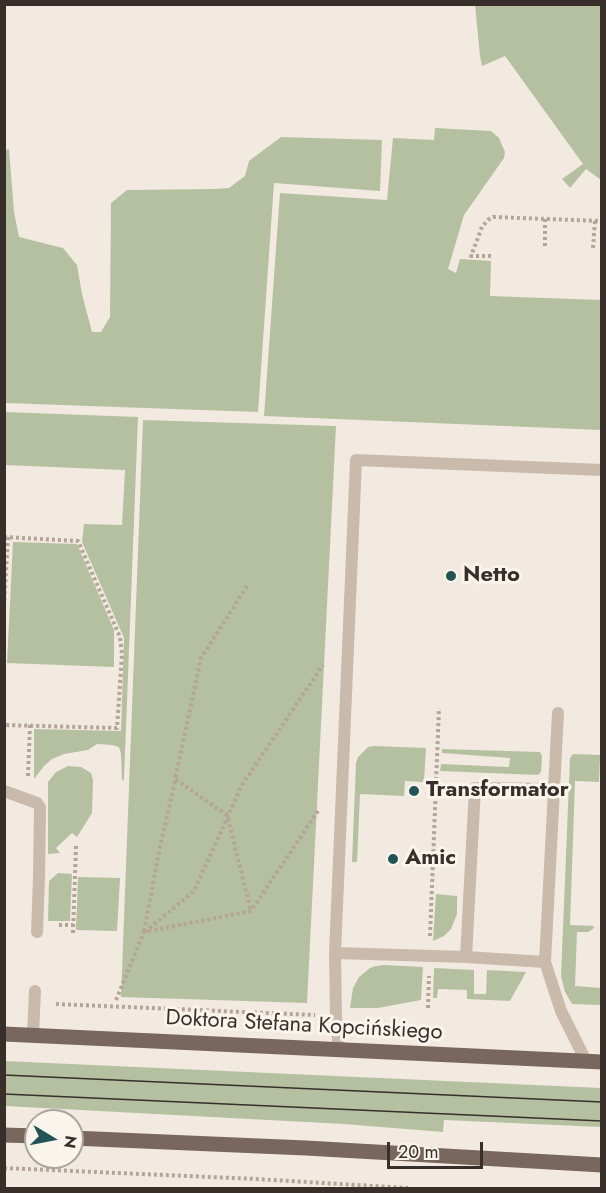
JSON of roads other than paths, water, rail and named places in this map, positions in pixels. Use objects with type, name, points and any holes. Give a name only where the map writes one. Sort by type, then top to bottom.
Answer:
[{"type":"main road","name":"Doktora Stefana Kopcińskiego","points":[[4,1034],[602,1062]]},
{"type":"main road","points":[[4,1135],[24,1136]]},
{"type":"main road","points":[[84,1139],[602,1165]]},
{"type":"lane","points":[[339,1050],[335,953],[356,460],[602,470]]},
{"type":"lane","points":[[558,713],[546,962],[561,1011],[586,1061]]},
{"type":"lane","points":[[466,957],[475,788],[555,789]]},
{"type":"lane","points":[[4,791],[37,803],[40,807],[37,932]]},
{"type":"lane","points":[[335,953],[546,962]]},
{"type":"lane","points":[[33,1035],[34,997]]},
{"type":"tram line","points":[[4,1075],[602,1102]]},
{"type":"tram line","points":[[4,1094],[602,1121]]},
{"type":"place","name":"Netto","points":[[451,576]]},
{"type":"place","name":"Transformator","points":[[414,791]]},
{"type":"place","name":"Amic","points":[[393,859]]}]
